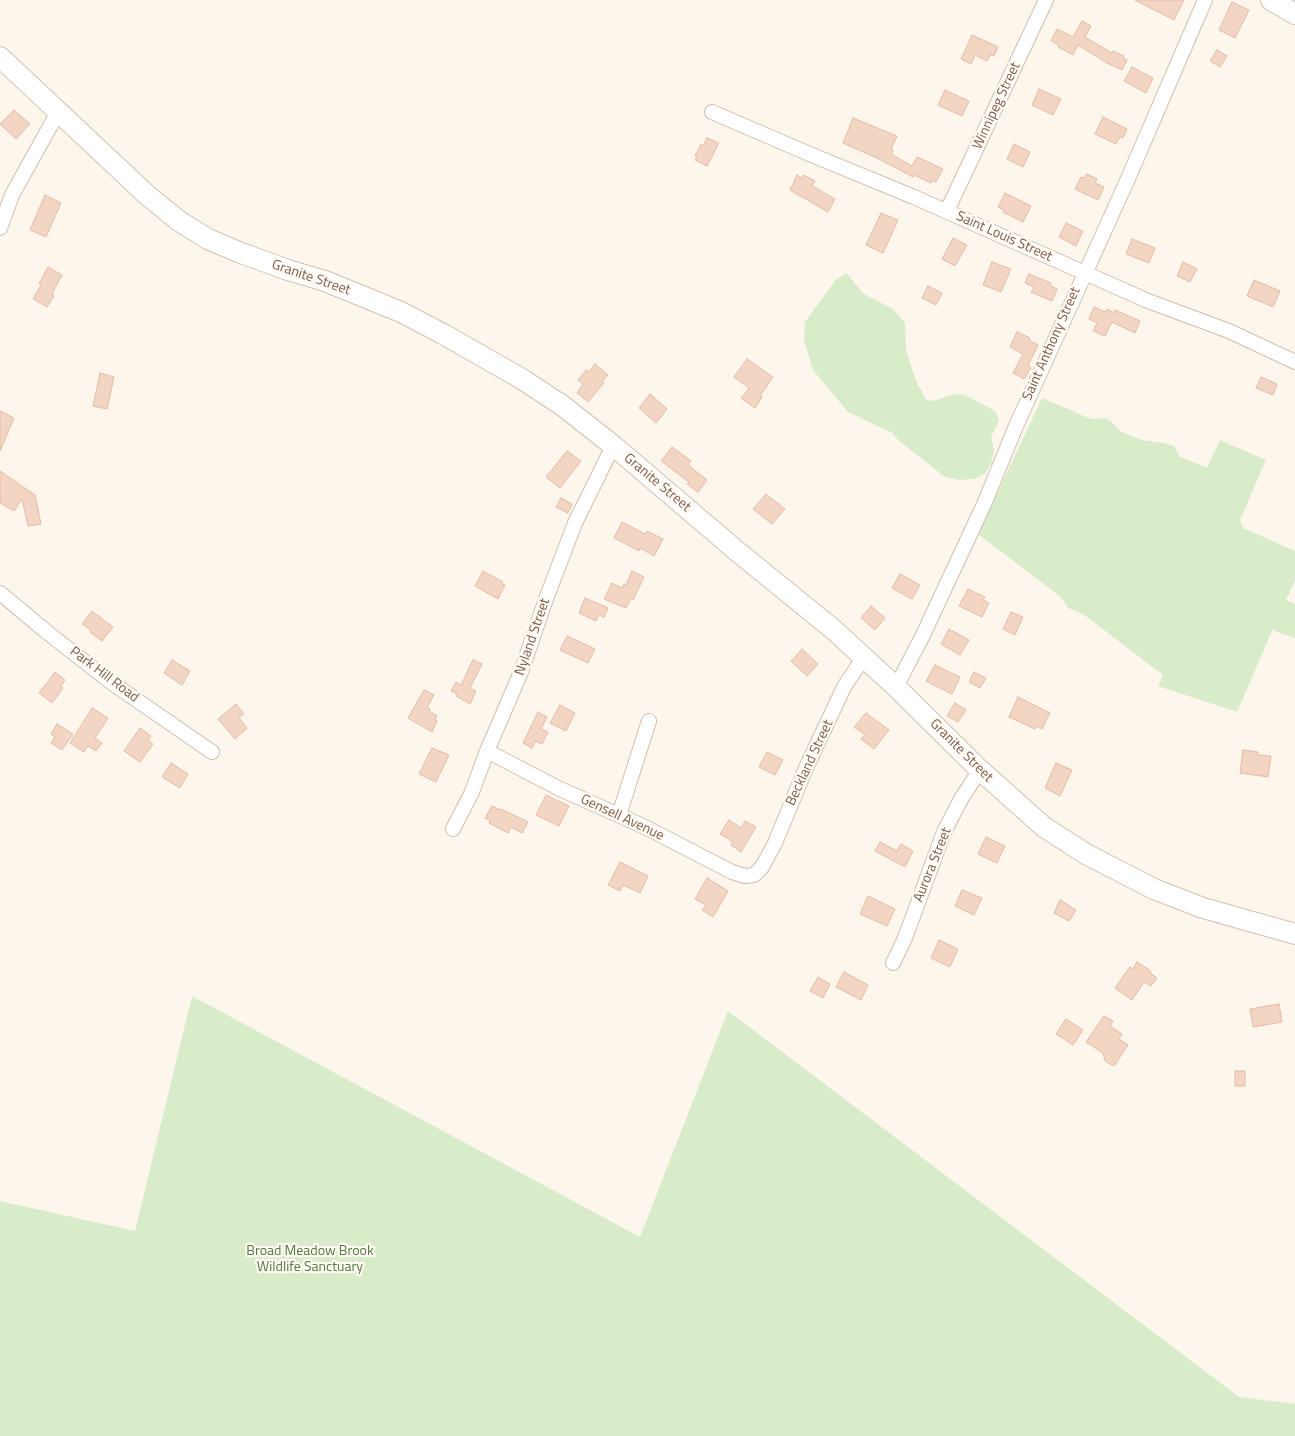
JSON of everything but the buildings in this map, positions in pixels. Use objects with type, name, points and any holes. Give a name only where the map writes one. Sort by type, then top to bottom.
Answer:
[{"type":"street","name":"Winnipeg Street","points":[[947,211],[1046,0]]},
{"type":"street","name":"Saint Anthony Street","points":[[896,687],[923,635],[985,502],[1016,426],[1127,181],[1205,0]]},
{"type":"street","points":[[1271,0],[1295,14]]},
{"type":"street","name":"Granite Street","points":[[0,56],[147,196],[179,221],[208,239],[256,259],[325,281],[401,312],[522,379],[563,406],[834,630],[896,687],[980,770],[1044,827],[1086,854],[1154,889],[1203,908],[1295,934]]},
{"type":"street","points":[[0,228],[12,195],[58,112]]},
{"type":"street","name":"Saint Louis Street","points":[[712,112],[947,211],[1148,301],[1229,331],[1295,362]]},
{"type":"street","name":"Nyland Street","points":[[453,828],[472,792],[521,672],[575,523],[613,446]]},
{"type":"street","name":"Park Hill Road","points":[[0,593],[112,683],[212,752]]},
{"type":"street","name":"Beckland Street","points":[[758,870],[762,867],[775,843],[806,768],[844,687],[864,657]]},
{"type":"street","points":[[619,815],[649,721]]},
{"type":"street","name":"Gensell Avenue","points":[[487,752],[732,872],[745,876],[754,875],[758,870]]},
{"type":"street","name":"Aurora Street","points":[[893,963],[905,938],[944,832],[961,799],[980,770]]},
{"type":"green space","points":[[846,273],[864,294],[893,309],[905,323],[906,350],[917,384],[925,399],[933,401],[955,394],[965,395],[995,411],[999,421],[991,437],[994,451],[991,464],[985,474],[974,479],[959,480],[945,477],[898,440],[893,433],[848,412],[813,370],[804,340],[805,322],[835,281]]},
{"type":"green space","points":[[1042,398],[1091,419],[1106,418],[1121,432],[1141,440],[1174,446],[1179,456],[1207,468],[1220,440],[1266,460],[1240,520],[1243,528],[1295,551],[1295,580],[1286,600],[1295,604],[1295,638],[1273,629],[1237,712],[1158,686],[1163,675],[1083,614],[1068,608],[1061,597],[978,534]]},
{"type":"green space","name":"Broad Meadow Brook Wildlife Sanctuary","points":[[192,996],[640,1237],[728,1011],[1239,1397],[1295,1404],[1295,1436],[0,1436],[0,1201],[135,1231]]}]
